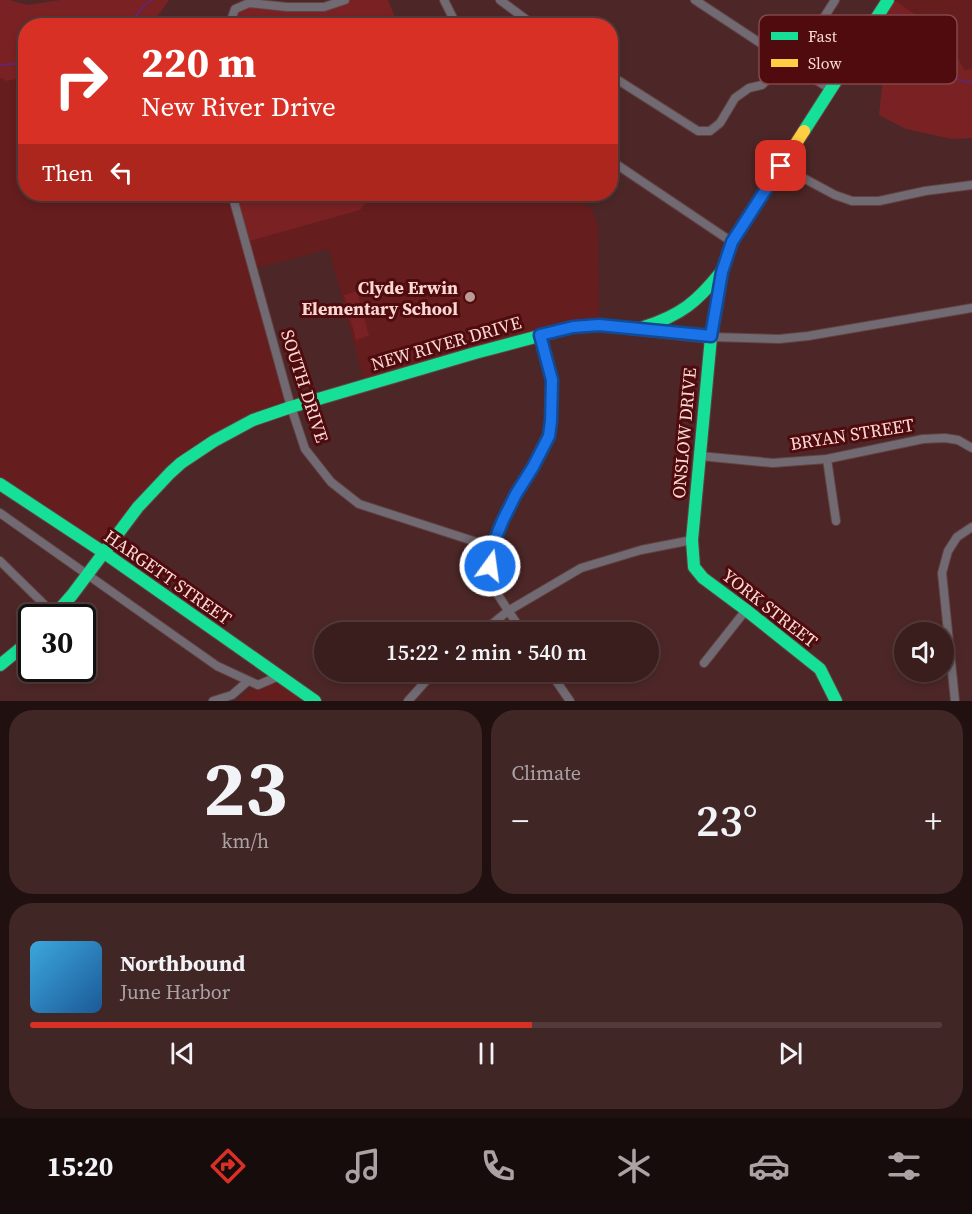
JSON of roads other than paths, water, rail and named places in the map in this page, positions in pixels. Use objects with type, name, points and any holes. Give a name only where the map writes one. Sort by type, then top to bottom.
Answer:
[{"type":"street","points":[[236,6],[249,3],[324,8],[345,0]]},
{"type":"street","points":[[444,0],[454,18]]},
{"type":"street","points":[[500,0],[524,18]]},
{"type":"street","points":[[695,0],[759,42]]},
{"type":"street","points":[[826,15],[835,0]]},
{"type":"street","name":"ONSLOW DRIVE","points":[[878,15],[888,0]]},
{"type":"street","points":[[618,80],[698,131],[710,131],[720,123],[735,98],[749,88],[763,84]]},
{"type":"street","points":[[822,84],[830,89]]},
{"type":"street","name":"ONSLOW DRIVE","points":[[692,540],[711,336],[722,272],[732,242],[833,84]]},
{"type":"street","points":[[618,165],[732,242]]},
{"type":"street","points":[[781,166],[835,195],[852,201],[879,201],[925,191],[972,185]]},
{"type":"street","name":"SOUTH DRIVE","points":[[234,201],[305,450],[332,482],[359,504],[492,547]]},
{"type":"street","points":[[636,329],[664,321],[687,309],[704,294],[722,272]]},
{"type":"street","name":"NEW RIVER DRIVE","points":[[64,604],[139,506],[181,463],[214,441],[253,420],[291,406],[573,327],[599,325],[711,336],[779,339],[972,308]]},
{"type":"street","points":[[516,622],[498,595],[490,566],[492,547],[516,494],[549,436],[552,380],[540,335]]},
{"type":"street","name":"BRYAN STREET","points":[[700,456],[773,463],[827,459],[923,439],[945,438],[958,440],[972,448]]},
{"type":"street","points":[[827,459],[836,521]]},
{"type":"street","name":"HARGETT STREET","points":[[0,484],[103,552],[315,701]]},
{"type":"street","points":[[0,513],[218,666],[258,685],[279,676]]},
{"type":"street","points":[[955,701],[942,573],[948,551],[957,537],[972,526]]},
{"type":"street","points":[[494,622],[508,611],[582,568],[641,550],[692,540]]},
{"type":"street","name":"YORK STREET","points":[[692,540],[694,567],[703,578],[820,669],[836,701]]},
{"type":"street","points":[[0,561],[41,604]]},
{"type":"street","points":[[704,663],[746,610]]},
{"type":"street","points":[[0,665],[18,650]]},
{"type":"street","points":[[213,701],[232,695],[248,681]]},
{"type":"street","points":[[408,701],[425,682]]},
{"type":"street","points":[[557,682],[570,701]]},
{"type":"waterway","points":[[134,18],[152,0]]},
{"type":"waterway","points":[[0,65],[18,64]]},
{"type":"waterway","points":[[957,78],[972,82]]},
{"type":"place","name":"Clyde Erwin Elementary School","points":[[470,297]]}]
